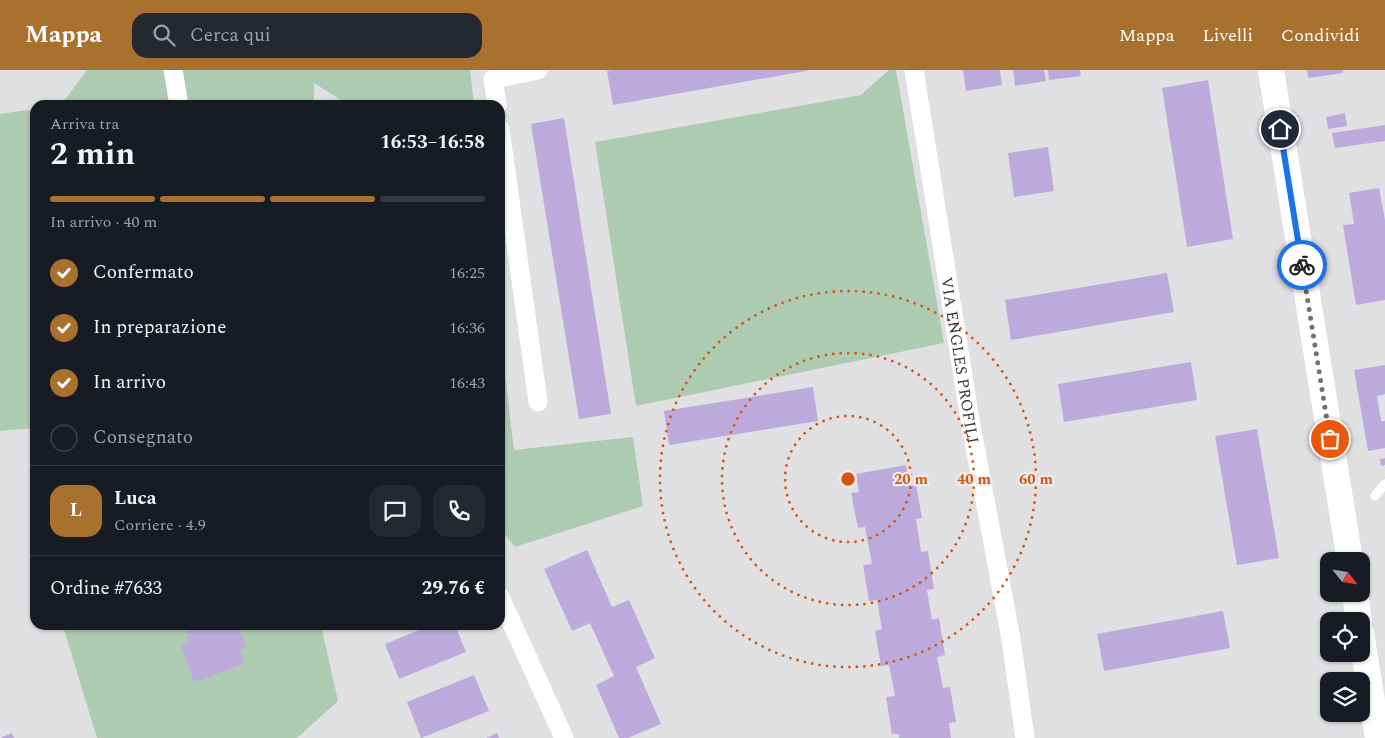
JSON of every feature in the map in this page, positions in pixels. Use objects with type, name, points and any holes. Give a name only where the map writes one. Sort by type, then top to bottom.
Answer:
[{"type":"main road","points":[[1271,70],[1349,552]]},
{"type":"main road","points":[[1366,662],[1378,738]]},
{"type":"street","points":[[173,70],[178,100]]},
{"type":"street","points":[[496,100],[493,79],[538,70]]},
{"type":"street","name":"VIA ENGLES PROFILI","points":[[913,70],[970,420],[1011,639],[1025,738]]},
{"type":"street","points":[[505,165],[538,402]]},
{"type":"street","points":[[505,608],[564,738]]},
{"type":"lane","points":[[1375,496],[1385,484]]},
{"type":"green space","points":[[87,70],[470,70],[473,100],[341,100],[314,83],[314,100],[65,100]]},
{"type":"green space","points":[[889,70],[896,70],[944,343],[636,406],[595,142],[861,95]]},
{"type":"green space","points":[[30,110],[30,428],[0,431],[0,114]]},
{"type":"green space","points":[[505,374],[514,450],[633,437],[643,506],[515,547],[505,534]]},
{"type":"green space","points":[[64,630],[322,630],[338,701],[297,738],[97,738]]},
{"type":"building","points":[[611,70],[811,70],[613,105],[607,71]]},
{"type":"building","points":[[963,70],[1000,70],[1002,85],[966,91]]},
{"type":"building","points":[[1013,70],[1044,70],[1046,81],[1015,86]]},
{"type":"building","points":[[1048,70],[1080,70],[1081,76],[1049,80]]},
{"type":"building","points":[[1307,70],[1343,70],[1343,73],[1308,78]]},
{"type":"building","points":[[1208,80],[1233,239],[1187,247],[1162,88]]},
{"type":"building","points":[[1345,113],[1347,126],[1328,129],[1326,117]]},
{"type":"building","points":[[564,118],[611,414],[579,419],[531,124]]},
{"type":"building","points":[[1385,125],[1385,141],[1335,148],[1332,133]]},
{"type":"building","points":[[1048,147],[1054,191],[1014,197],[1008,153]]},
{"type":"building","points":[[1379,188],[1385,220],[1385,300],[1356,305],[1343,225],[1354,224],[1349,193]]},
{"type":"building","points":[[1167,273],[1174,312],[1011,340],[1005,300]]},
{"type":"building","points":[[1191,362],[1197,400],[1064,422],[1058,384]]},
{"type":"building","points":[[1385,365],[1385,394],[1377,396],[1381,421],[1385,421],[1385,448],[1368,451],[1354,370]]},
{"type":"building","points":[[813,387],[818,421],[669,445],[664,411]]},
{"type":"building","points":[[1257,429],[1279,558],[1237,565],[1215,436]]},
{"type":"building","points":[[1385,458],[1385,465],[1381,466],[1380,459]]},
{"type":"building","points":[[906,465],[909,486],[916,484],[922,518],[916,519],[921,552],[928,551],[934,589],[927,590],[932,620],[939,618],[945,655],[937,657],[943,688],[950,687],[956,722],[949,723],[951,738],[899,738],[899,734],[892,734],[886,697],[895,696],[889,665],[881,666],[875,631],[882,629],[877,600],[869,601],[863,565],[872,564],[865,527],[858,528],[851,493],[859,492],[856,474]]},
{"type":"building","points":[[587,550],[612,607],[629,600],[655,658],[636,667],[661,724],[628,738],[619,738],[596,685],[614,676],[590,623],[572,631],[544,569]]},
{"type":"building","points":[[1223,611],[1230,648],[1104,671],[1097,634]]},
{"type":"building","points":[[192,630],[240,630],[246,648],[240,650],[244,664],[194,682],[181,645],[189,642],[186,632]]},
{"type":"building","points":[[419,630],[457,630],[466,652],[399,679],[385,644]]},
{"type":"building","points":[[474,675],[489,711],[421,738],[407,702]]},
{"type":"building","points":[[12,733],[14,738],[0,738]]},
{"type":"building","points":[[497,733],[499,738],[486,738]]},
{"type":"way so far","points":[[1302,265],[1330,439]]},
{"type":"route","points":[[1280,129],[1302,265]]}]
